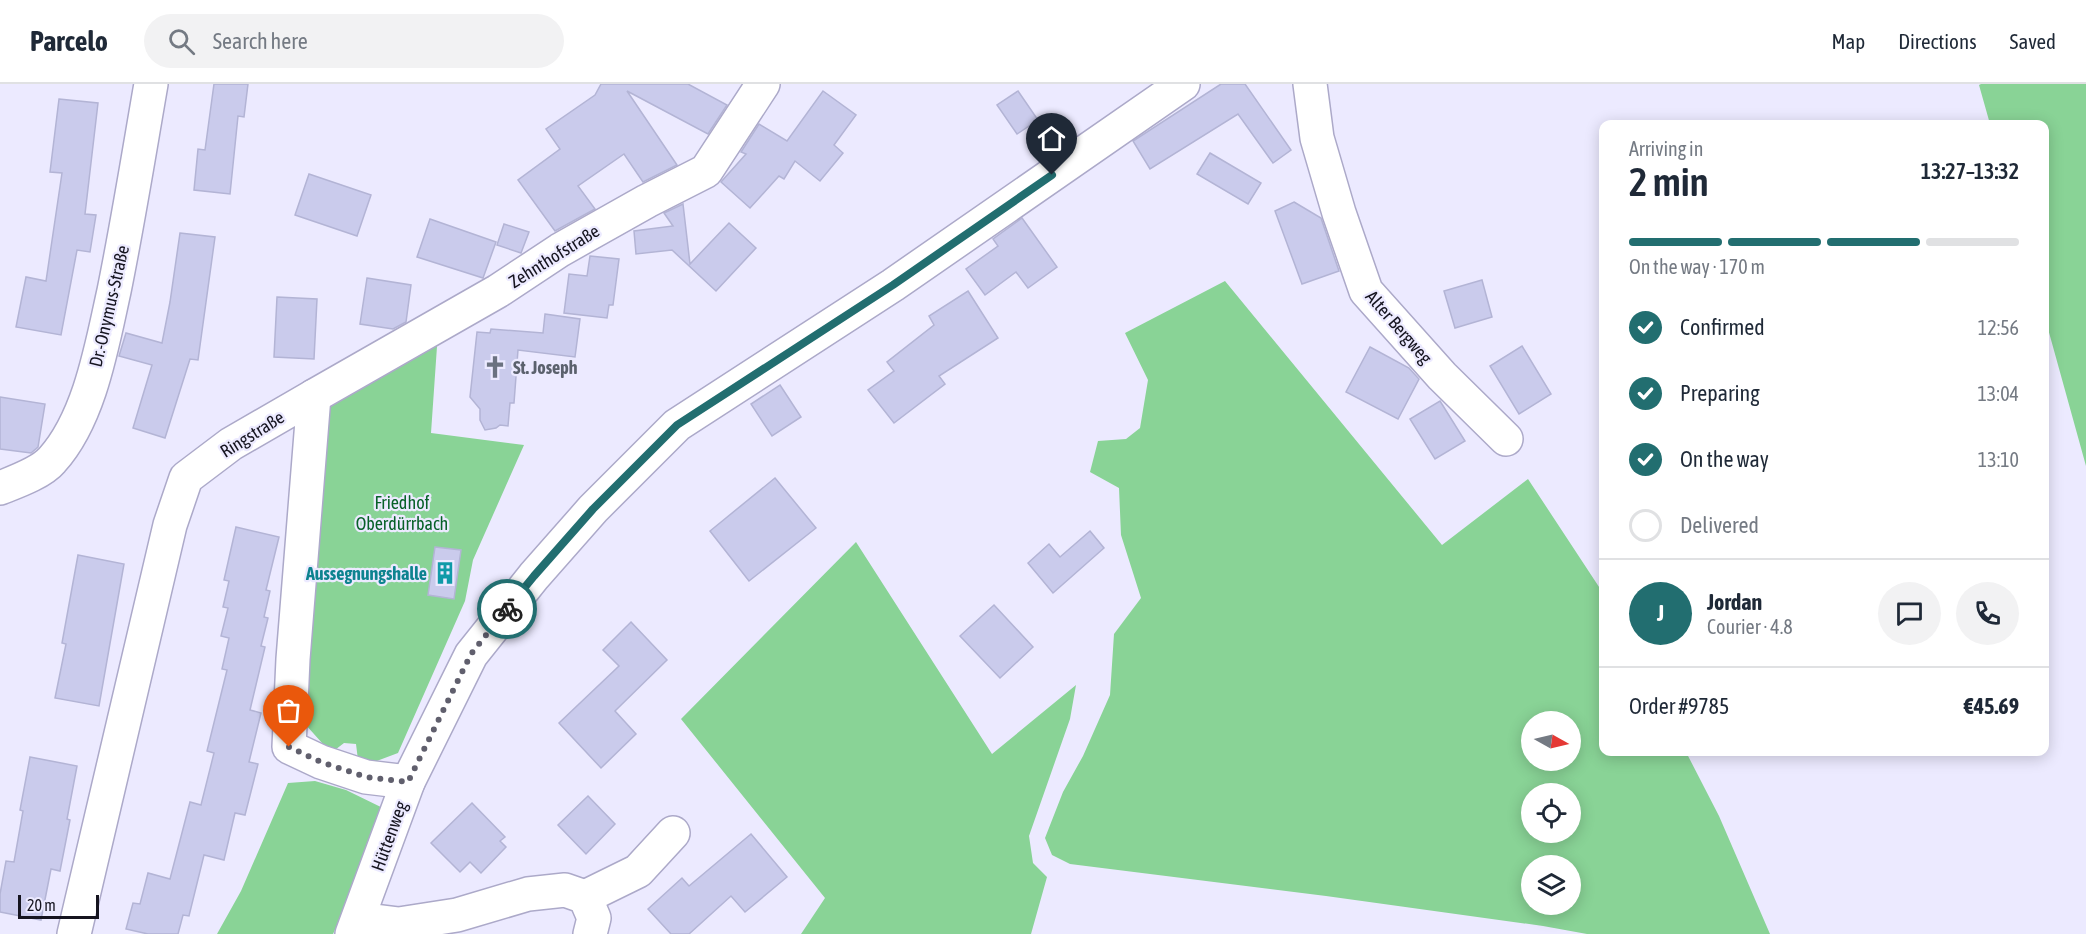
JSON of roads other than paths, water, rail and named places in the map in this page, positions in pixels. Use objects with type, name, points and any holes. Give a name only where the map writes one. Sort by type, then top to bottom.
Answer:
[{"type":"street","name":"Dr.-Onymus-Straße","points":[[0,488],[20,480],[51,462],[75,429],[90,387],[105,332],[126,231],[151,84]]},
{"type":"street","name":"Zehnthofstraße","points":[[314,396],[478,303],[560,250],[706,171],[763,84]]},
{"type":"street","name":"Hüttenweg","points":[[356,927],[408,782],[471,654],[534,576],[593,509],[677,425],[893,285],[1183,84]]},
{"type":"street","name":"Alter Bergweg","points":[[1310,84],[1317,138],[1339,213],[1366,291],[1442,376],[1506,439]]},
{"type":"street","name":"Ringstraße","points":[[314,396],[293,659],[289,747],[321,762],[366,777],[408,782]]},
{"type":"street","name":"Ringstraße","points":[[74,934],[170,525],[186,478],[231,444],[314,396]]},
{"type":"street","points":[[356,927],[399,924],[457,915],[528,894],[564,890],[585,897],[638,871],[673,834]]},
{"type":"street","points":[[585,897],[594,918],[590,934]]},
{"type":"place","name":"St. Joseph","points":[[495,367]]},
{"type":"place","name":"Aussegnungshalle","points":[[445,573]]},
{"type":"park label","name":"Friedhof Oberdürrbach","points":[[402,512]]}]
